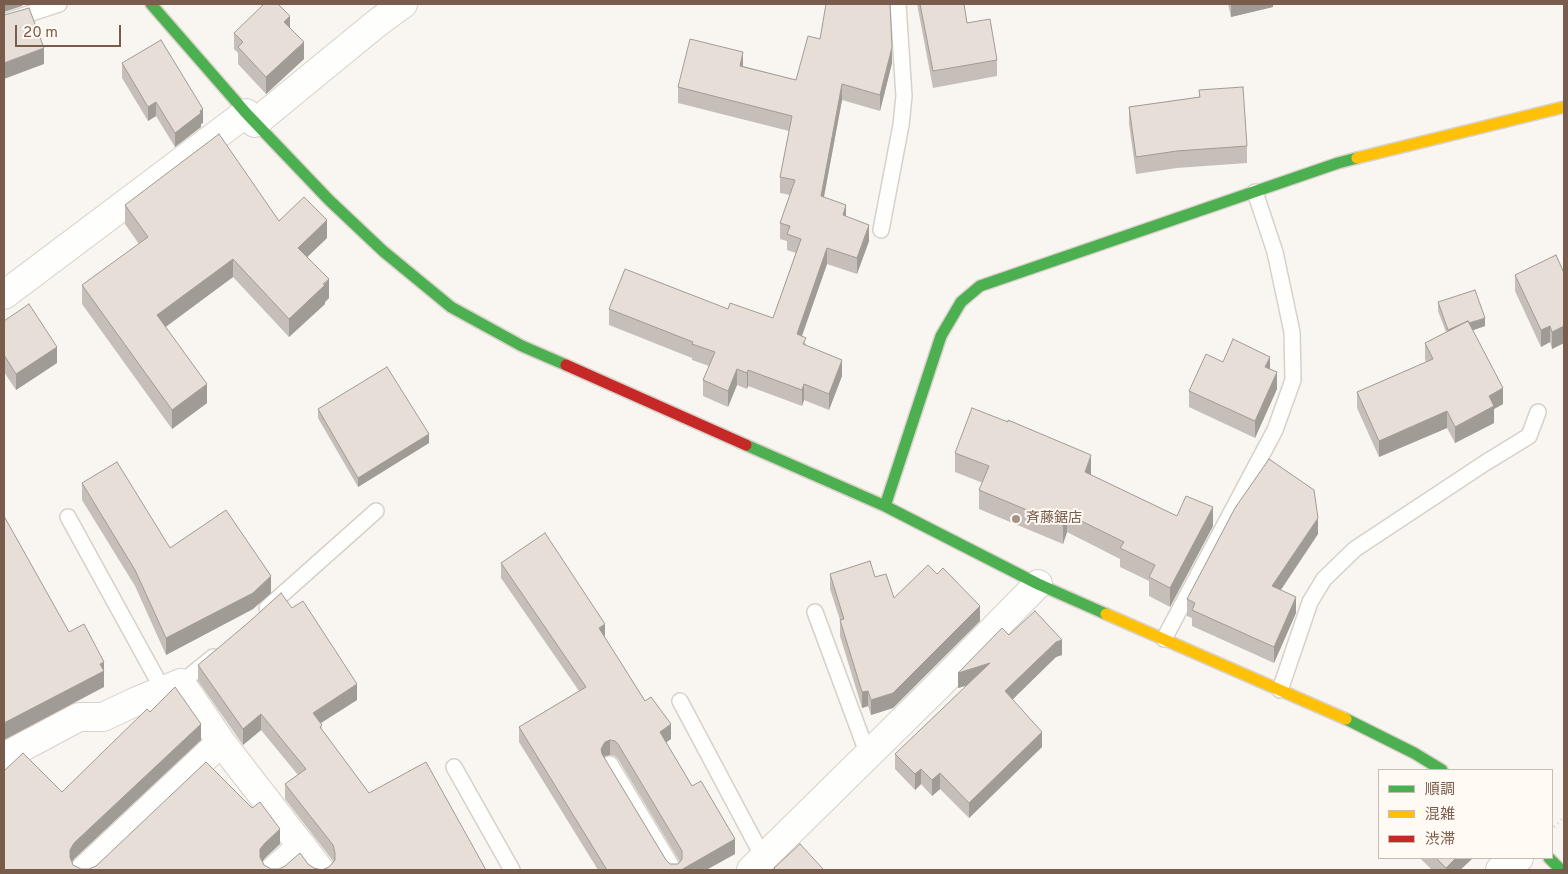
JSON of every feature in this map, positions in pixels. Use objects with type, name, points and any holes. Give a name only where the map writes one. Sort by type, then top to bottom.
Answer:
[{"type":"street","points":[[151,4],[251,118],[329,200],[383,251],[451,307],[522,346],[885,506],[1038,584],[1342,717],[1414,753],[1440,769]]},
{"type":"street","points":[[4,295],[251,118],[403,4]]},
{"type":"street","points":[[885,506],[941,336],[961,302],[980,286],[1338,163],[1564,107]]},
{"type":"street","points":[[757,865],[1038,584]]},
{"type":"street","points":[[4,757],[79,717],[103,717],[137,700],[172,687],[222,742],[320,870]]},
{"type":"street","points":[[85,870],[222,742]]},
{"type":"street","points":[[275,870],[302,846]]},
{"type":"street","points":[[1500,870],[1517,859]]},
{"type":"street","points":[[1550,859],[1560,870]]},
{"type":"lane","points":[[4,22],[59,4]]},
{"type":"lane","points":[[881,230],[901,125],[904,96],[898,4]]},
{"type":"lane","points":[[1164,639],[1275,430],[1293,380],[1292,332],[1275,252],[1254,192]]},
{"type":"lane","points":[[1280,690],[1310,602],[1324,579],[1356,549],[1529,436],[1538,412]]},
{"type":"lane","points":[[258,617],[376,511]]},
{"type":"lane","points":[[68,517],[172,687],[223,648]]},
{"type":"lane","points":[[815,612],[868,754]]},
{"type":"lane","points":[[680,701],[757,865]]},
{"type":"lane","points":[[610,764],[674,870]]},
{"type":"lane","points":[[454,767],[512,870]]},
{"type":"path","points":[[1553,828],[1564,818]]},
{"type":"building","points":[[264,4],[278,4],[290,16],[284,22],[304,42],[266,77],[238,47],[243,42],[234,33]]},
{"type":"building","points":[[826,4],[890,4],[892,47],[880,95],[842,84],[821,196],[846,205],[843,215],[869,225],[857,258],[827,248],[797,334],[806,338],[803,344],[842,360],[829,394],[804,384],[802,390],[748,370],[747,373],[737,369],[728,391],[703,380],[715,352],[609,309],[625,269],[728,309],[730,303],[773,318],[801,239],[787,234],[790,226],[780,223],[795,180],[780,177],[792,116],[678,87],[690,39],[743,52],[740,66],[796,80],[808,36],[820,39]]},
{"type":"building","points":[[920,4],[964,4],[967,23],[990,19],[997,60],[933,71]]},
{"type":"building","points":[[29,8],[44,48],[4,63],[4,15]]},
{"type":"building","points":[[161,40],[203,109],[200,111],[201,113],[175,133],[156,102],[148,107],[122,63]]},
{"type":"building","points":[[1243,87],[1247,146],[1177,151],[1136,157],[1129,107],[1200,97],[1199,90]]},
{"type":"building","points":[[219,134],[279,221],[304,197],[327,220],[298,248],[329,279],[289,319],[233,259],[157,315],[207,384],[172,410],[82,285],[148,237],[125,205]]},
{"type":"building","points":[[1556,255],[1564,273],[1564,326],[1552,332],[1550,326],[1541,330],[1515,275]]},
{"type":"building","points":[[1475,290],[1485,318],[1469,323],[1468,321],[1448,330],[1438,302]]},
{"type":"building","points":[[29,304],[57,347],[16,374],[4,355],[4,321]]},
{"type":"building","points":[[1468,321],[1503,388],[1489,396],[1494,406],[1455,427],[1447,411],[1379,441],[1357,392],[1433,359],[1425,343]]},
{"type":"building","points":[[1233,339],[1270,357],[1265,367],[1277,372],[1255,421],[1189,391],[1206,354],[1223,362]]},
{"type":"building","points":[[387,367],[429,434],[358,478],[318,409]]},
{"type":"building","points":[[972,408],[1008,422],[1008,420],[1091,455],[1085,472],[1177,516],[1186,496],[1213,507],[1170,588],[1149,577],[1155,565],[1120,548],[1124,542],[1067,514],[1063,525],[979,490],[989,466],[955,453]]},
{"type":"building","points":[[1269,459],[1314,490],[1318,518],[1272,586],[1296,597],[1274,647],[1192,610],[1195,603],[1187,599],[1235,508]]},
{"type":"building","points":[[117,462],[170,548],[226,510],[271,576],[253,593],[166,638],[135,570],[82,483]]},
{"type":"building","points":[[4,516],[69,632],[84,624],[104,662],[100,664],[104,671],[4,723]]},
{"type":"building","points":[[545,533],[605,624],[599,628],[645,701],[651,697],[671,724],[660,732],[692,786],[701,781],[735,839],[681,870],[607,870],[519,727],[586,687],[501,563]],"holes":[[[615,741],[682,851],[682,859],[678,864],[670,864],[666,860],[602,754],[601,749],[605,742]]]},
{"type":"building","points":[[870,561],[875,577],[886,574],[894,598],[928,565],[937,574],[943,568],[980,606],[893,693],[871,700],[868,691],[862,692],[840,620],[844,619],[830,574]]},
{"type":"building","points":[[281,593],[292,608],[303,601],[357,684],[313,713],[322,725],[320,727],[369,793],[426,762],[486,870],[322,870],[329,867],[335,860],[333,845],[285,784],[306,769],[261,714],[243,729],[198,665]]},
{"type":"building","points":[[1035,611],[1062,640],[1056,642],[1005,691],[1042,732],[969,803],[940,773],[932,780],[921,769],[915,774],[895,754],[990,663],[958,673],[1002,628],[1009,635]]},
{"type":"building","points":[[175,687],[201,724],[74,843],[70,850],[73,865],[81,869],[89,869],[96,866],[206,762],[252,808],[260,802],[280,829],[260,849],[260,857],[264,865],[271,869],[279,869],[300,853],[308,864],[322,870],[4,870],[4,771],[23,753],[62,792],[147,709],[150,712]]},
{"type":"building","points":[[800,844],[824,870],[776,870],[774,868]]},
{"type":"building","points":[[1437,859],[1455,859],[1446,868]]},
{"type":"traffic: fast","points":[[151,4],[246,113],[329,200],[383,251],[451,307],[522,346],[566,365]]},
{"type":"traffic: fast","points":[[885,506],[941,336],[961,302],[980,286],[1357,158]]},
{"type":"traffic: fast","points":[[746,445],[885,506],[1038,584],[1106,614]]},
{"type":"traffic: fast","points":[[1346,719],[1414,753],[1440,769]]},
{"type":"traffic: fast","points":[[1550,859],[1561,870]]},
{"type":"traffic: slow","points":[[1357,158],[1564,107]]},
{"type":"traffic: slow","points":[[1106,614],[1346,719]]},
{"type":"traffic: jam","points":[[566,365],[746,445]]},
{"type":"place","name":"斉藤鋸店","points":[[1016,519]]}]
